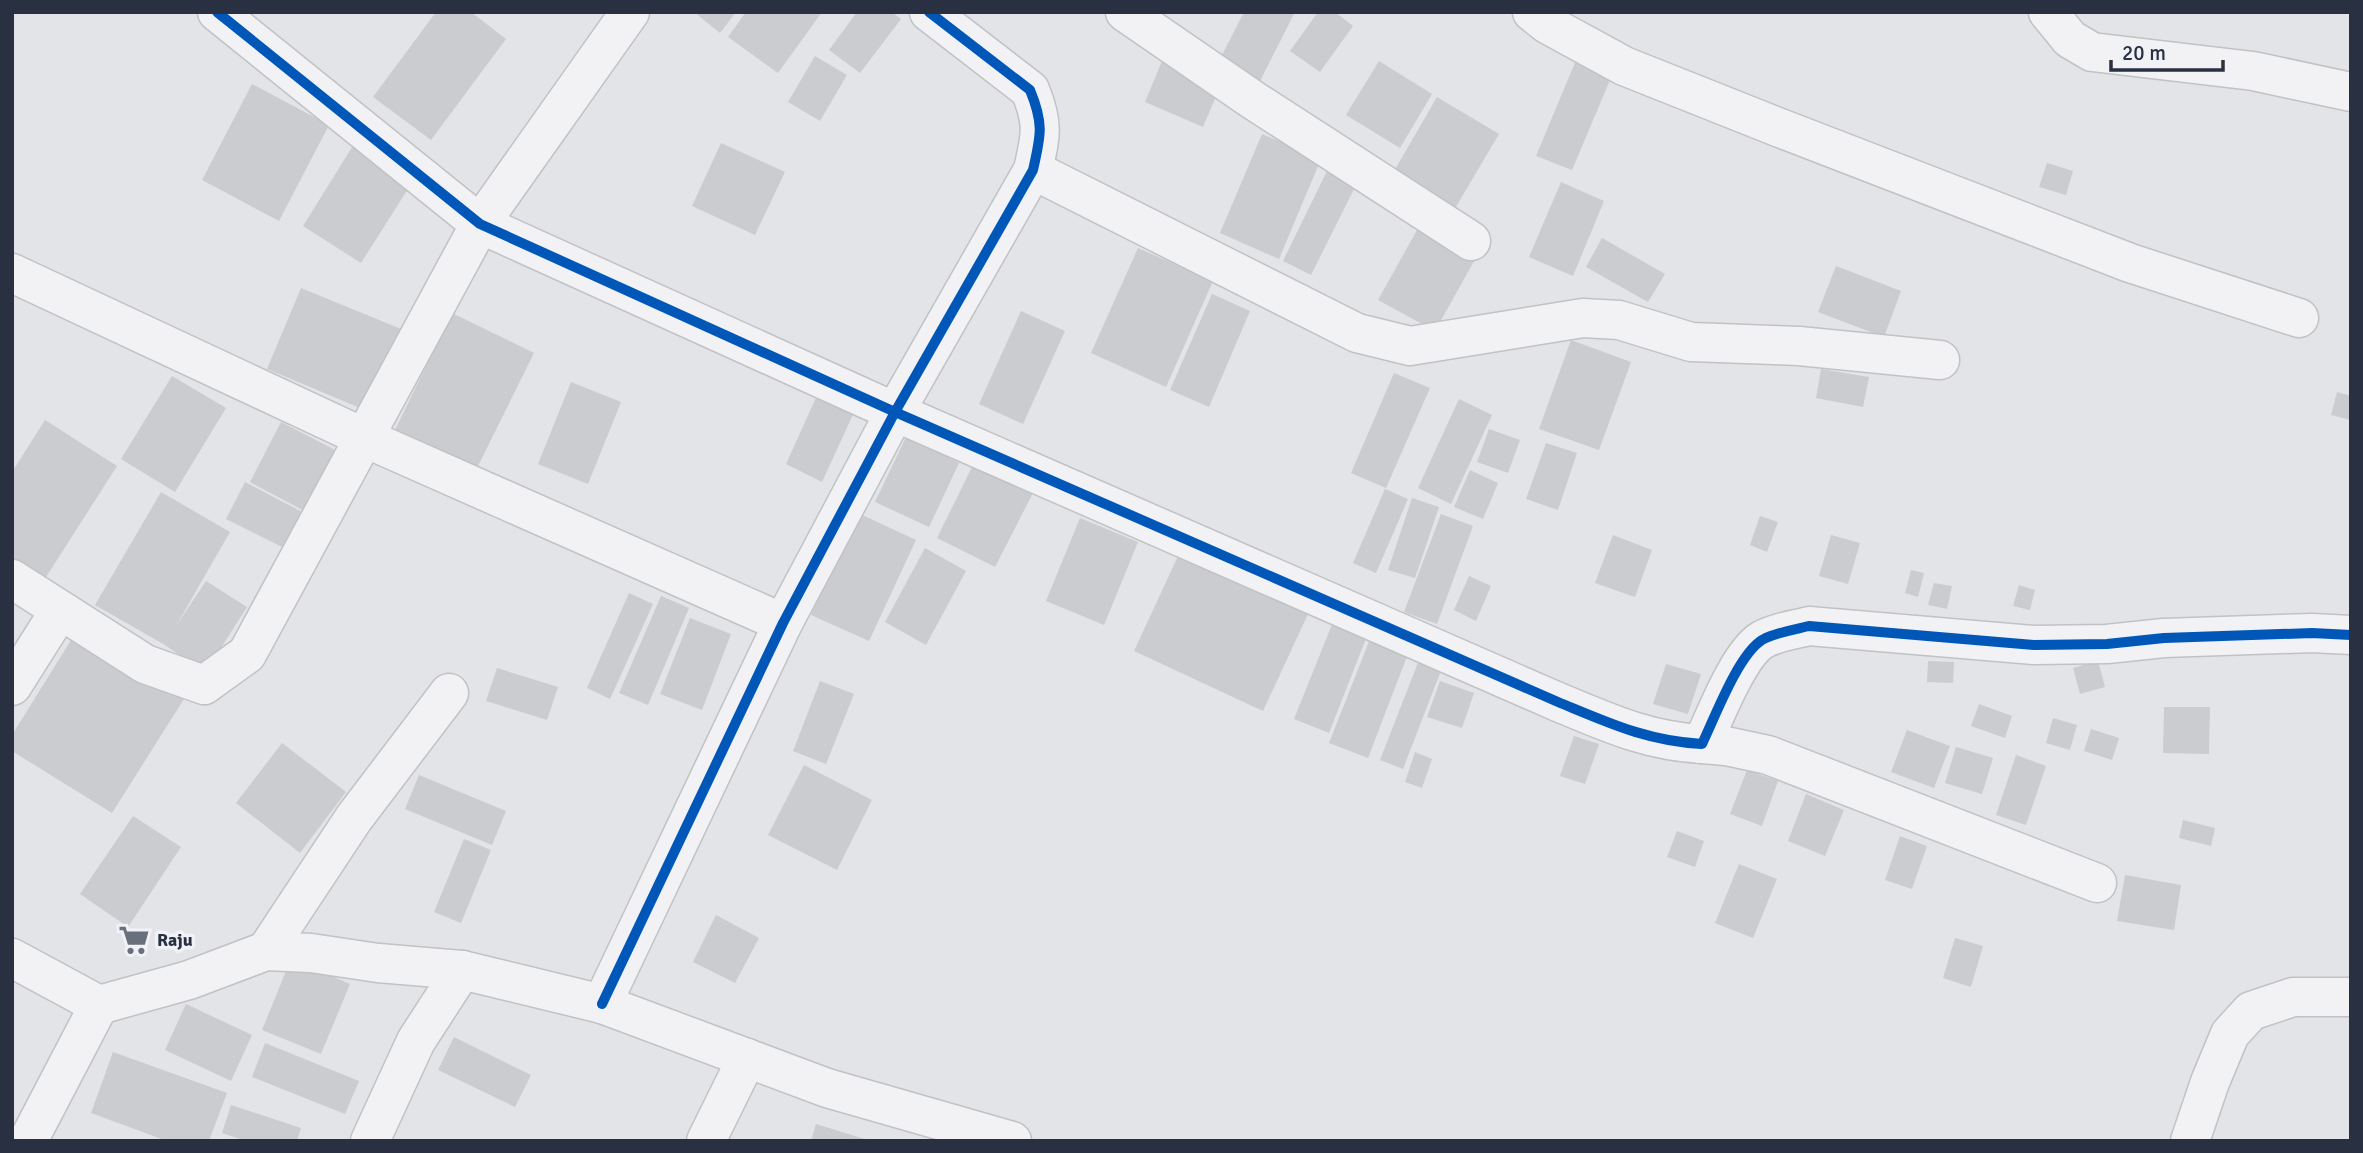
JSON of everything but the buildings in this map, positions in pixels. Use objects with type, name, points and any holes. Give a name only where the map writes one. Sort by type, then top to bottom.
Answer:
[{"type":"street","points":[[217,12],[480,224],[895,412],[1629,731],[1671,742],[1726,746],[1768,755],[2096,883]]},
{"type":"street","points":[[12,579],[145,664],[204,685],[247,654],[480,224],[630,12]]},
{"type":"street","points":[[602,1004],[783,623],[895,412],[1033,170],[1041,132],[1038,108],[1030,90],[929,12]]},
{"type":"street","points":[[1125,12],[1253,100],[1471,241]]},
{"type":"street","points":[[1532,12],[1547,24],[1624,66],[2130,263],[2299,318]]},
{"type":"street","points":[[2048,12],[2070,39],[2092,52],[2253,71],[2351,92]]},
{"type":"street","points":[[1033,170],[1357,333],[1410,346],[1583,318],[1619,320],[1691,342],[1799,346],[1940,360]]},
{"type":"street","points":[[12,273],[365,438],[783,623]]},
{"type":"street","points":[[12,686],[60,610]]},
{"type":"street","points":[[1702,744],[1742,660],[1761,641],[1781,632],[1809,626],[2034,645],[2106,644],[2178,637],[2351,635]]},
{"type":"street","points":[[266,951],[354,818],[449,693]]},
{"type":"street","points":[[12,958],[99,1005],[190,980],[266,951],[311,953],[378,963],[462,970],[602,1004],[827,1088],[1012,1141]]},
{"type":"street","points":[[370,1141],[416,1041],[462,970]]},
{"type":"street","points":[[2190,1141],[2230,1034],[2251,1011],[2293,997],[2351,997]]},
{"type":"street","points":[[28,1141],[99,1005]]},
{"type":"street","points":[[706,1141],[747,1058]]},
{"type":"cycle path","points":[[217,12],[480,224],[895,412],[1558,702],[1646,735],[1702,744],[1736,672],[1753,648],[1773,635],[1809,626],[2034,645],[2107,644],[2164,638],[2312,633],[2351,635]]},
{"type":"cycle path","points":[[602,1004],[783,623],[895,412],[1033,170],[1040,130],[1038,112],[1030,90],[929,12]]},
{"type":"place","name":"Raju","points":[[134,940]]}]
